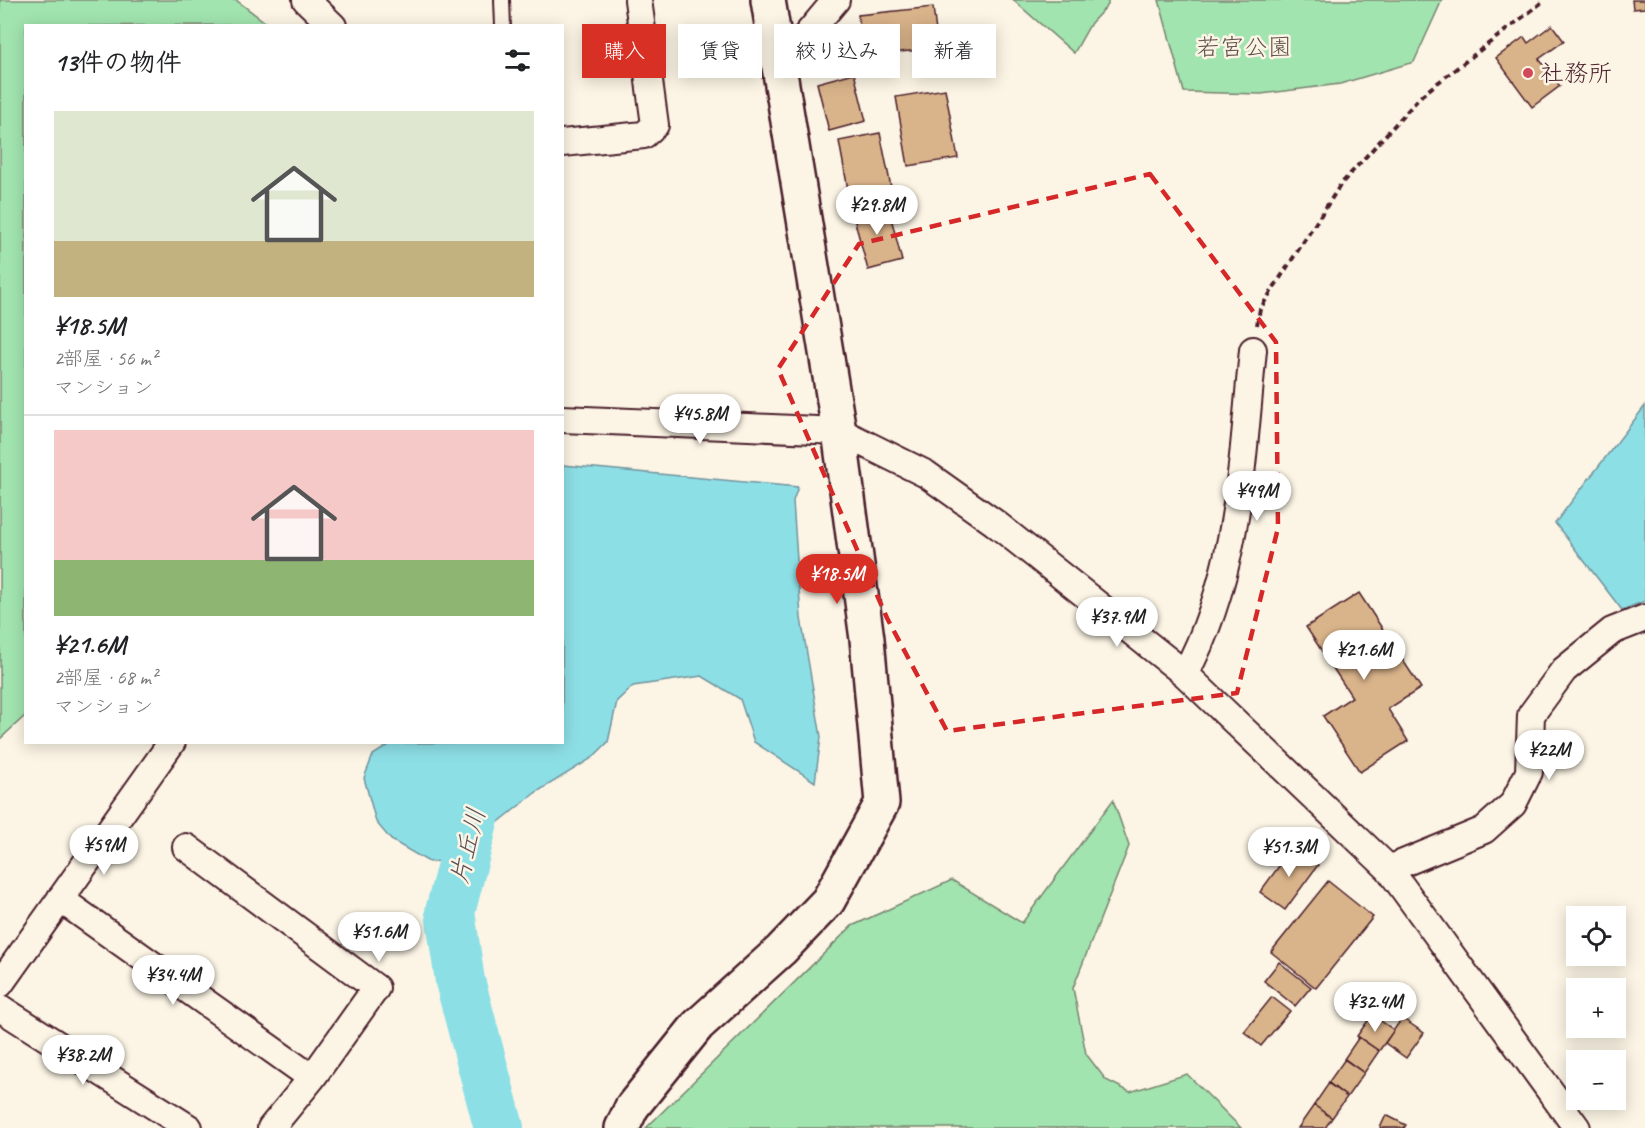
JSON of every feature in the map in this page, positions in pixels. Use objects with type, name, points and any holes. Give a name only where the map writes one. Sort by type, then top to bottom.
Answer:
[{"type":"street","points":[[306,0],[331,24]]},
{"type":"street","points":[[564,143],[644,135],[655,125],[638,0]]},
{"type":"street","points":[[768,0],[774,37]]},
{"type":"street","points":[[816,24],[836,0]]},
{"type":"street","points":[[622,1128],[632,1107],[698,1025],[781,950],[828,901],[882,803],[867,639],[839,430],[781,78]]},
{"type":"street","points":[[1185,674],[1203,641],[1222,584],[1232,538],[1253,350]]},
{"type":"street","points":[[564,418],[839,430],[926,474],[995,523],[1185,674],[1389,869],[1577,1128]]},
{"type":"street","points":[[1389,869],[1484,830],[1513,804],[1529,772],[1531,715],[1564,670],[1612,631],[1645,618]]},
{"type":"street","points":[[0,984],[171,744]]},
{"type":"street","points":[[186,847],[376,988],[312,1078],[271,1128]]},
{"type":"street","points":[[60,899],[312,1078]]},
{"type":"street","points":[[0,1008],[189,1128]]},
{"type":"lane","points":[[502,0],[503,24]]},
{"type":"path","points":[[1253,350],[1260,309],[1341,184],[1422,95],[1545,0]]},
{"type":"highlighted area","points":[[1150,174],[1276,342],[1278,528],[1237,693],[947,731],[887,618],[778,369],[859,244]]},
{"type":"green space","points":[[0,0],[236,0],[268,24],[24,24],[24,717],[0,739]]},
{"type":"green space","points":[[1013,0],[1108,0],[1108,5],[1091,23],[1074,53]]},
{"type":"green space","name":"若宮公園","points":[[1159,0],[1442,0],[1414,62],[1340,84],[1261,94],[1184,92]]},
{"type":"green space","points":[[1113,800],[1129,846],[1073,988],[1086,1054],[1106,1080],[1130,1092],[1187,1074],[1241,1128],[646,1128],[852,926],[952,880],[1022,923]]},
{"type":"water","points":[[1645,406],[1645,601],[1622,610],[1555,523]]},
{"type":"water","points":[[564,465],[798,487],[793,501],[801,618],[821,737],[815,782],[754,742],[740,699],[702,676],[633,686],[617,701],[608,742],[592,758],[535,793],[451,860],[429,862],[391,840],[376,822],[364,778],[373,755],[390,744],[564,744]]},
{"type":"building","points":[[1632,0],[1645,0],[1645,8],[1633,9]]},
{"type":"building","points":[[933,7],[935,24],[912,24],[912,51],[900,52],[900,24],[859,24],[858,15]]},
{"type":"building","name":"社務所","points":[[1552,25],[1564,41],[1539,59],[1560,86],[1532,107],[1496,58],[1524,37],[1528,43]]},
{"type":"building","points":[[836,78],[855,78],[866,121],[829,131],[817,83]]},
{"type":"building","points":[[945,89],[958,158],[908,166],[896,97]]},
{"type":"building","points":[[880,133],[891,187],[849,195],[839,141]]},
{"type":"building","points":[[887,202],[902,261],[868,270],[852,211]]},
{"type":"building","points":[[1359,593],[1421,688],[1388,709],[1408,741],[1360,772],[1323,716],[1352,697],[1306,627]]},
{"type":"building","points":[[1293,847],[1318,865],[1285,910],[1260,892]]},
{"type":"building","points":[[1328,881],[1373,917],[1316,988],[1271,952]]},
{"type":"building","points":[[1279,962],[1311,987],[1295,1006],[1264,981]]},
{"type":"building","points":[[1272,997],[1290,1011],[1261,1046],[1244,1032]]},
{"type":"building","points":[[1372,1015],[1394,1030],[1379,1051],[1357,1036]]},
{"type":"building","points":[[1402,1018],[1424,1033],[1406,1058],[1385,1043]]},
{"type":"building","points":[[1359,1037],[1379,1051],[1364,1073],[1344,1059]]},
{"type":"building","points":[[1345,1059],[1364,1073],[1347,1097],[1328,1083]]},
{"type":"building","points":[[1329,1083],[1347,1097],[1332,1118],[1314,1105]]},
{"type":"building","points":[[1314,1105],[1332,1118],[1325,1128],[1298,1128]]},
{"type":"building","points":[[1386,1115],[1406,1125],[1404,1128],[1380,1128]]},
{"type":"waterway","name":"片丘川","points":[[499,1128],[460,981],[450,912],[479,799],[500,744]]},
{"type":"place","name":"社務所","points":[[1528,73]]}]
